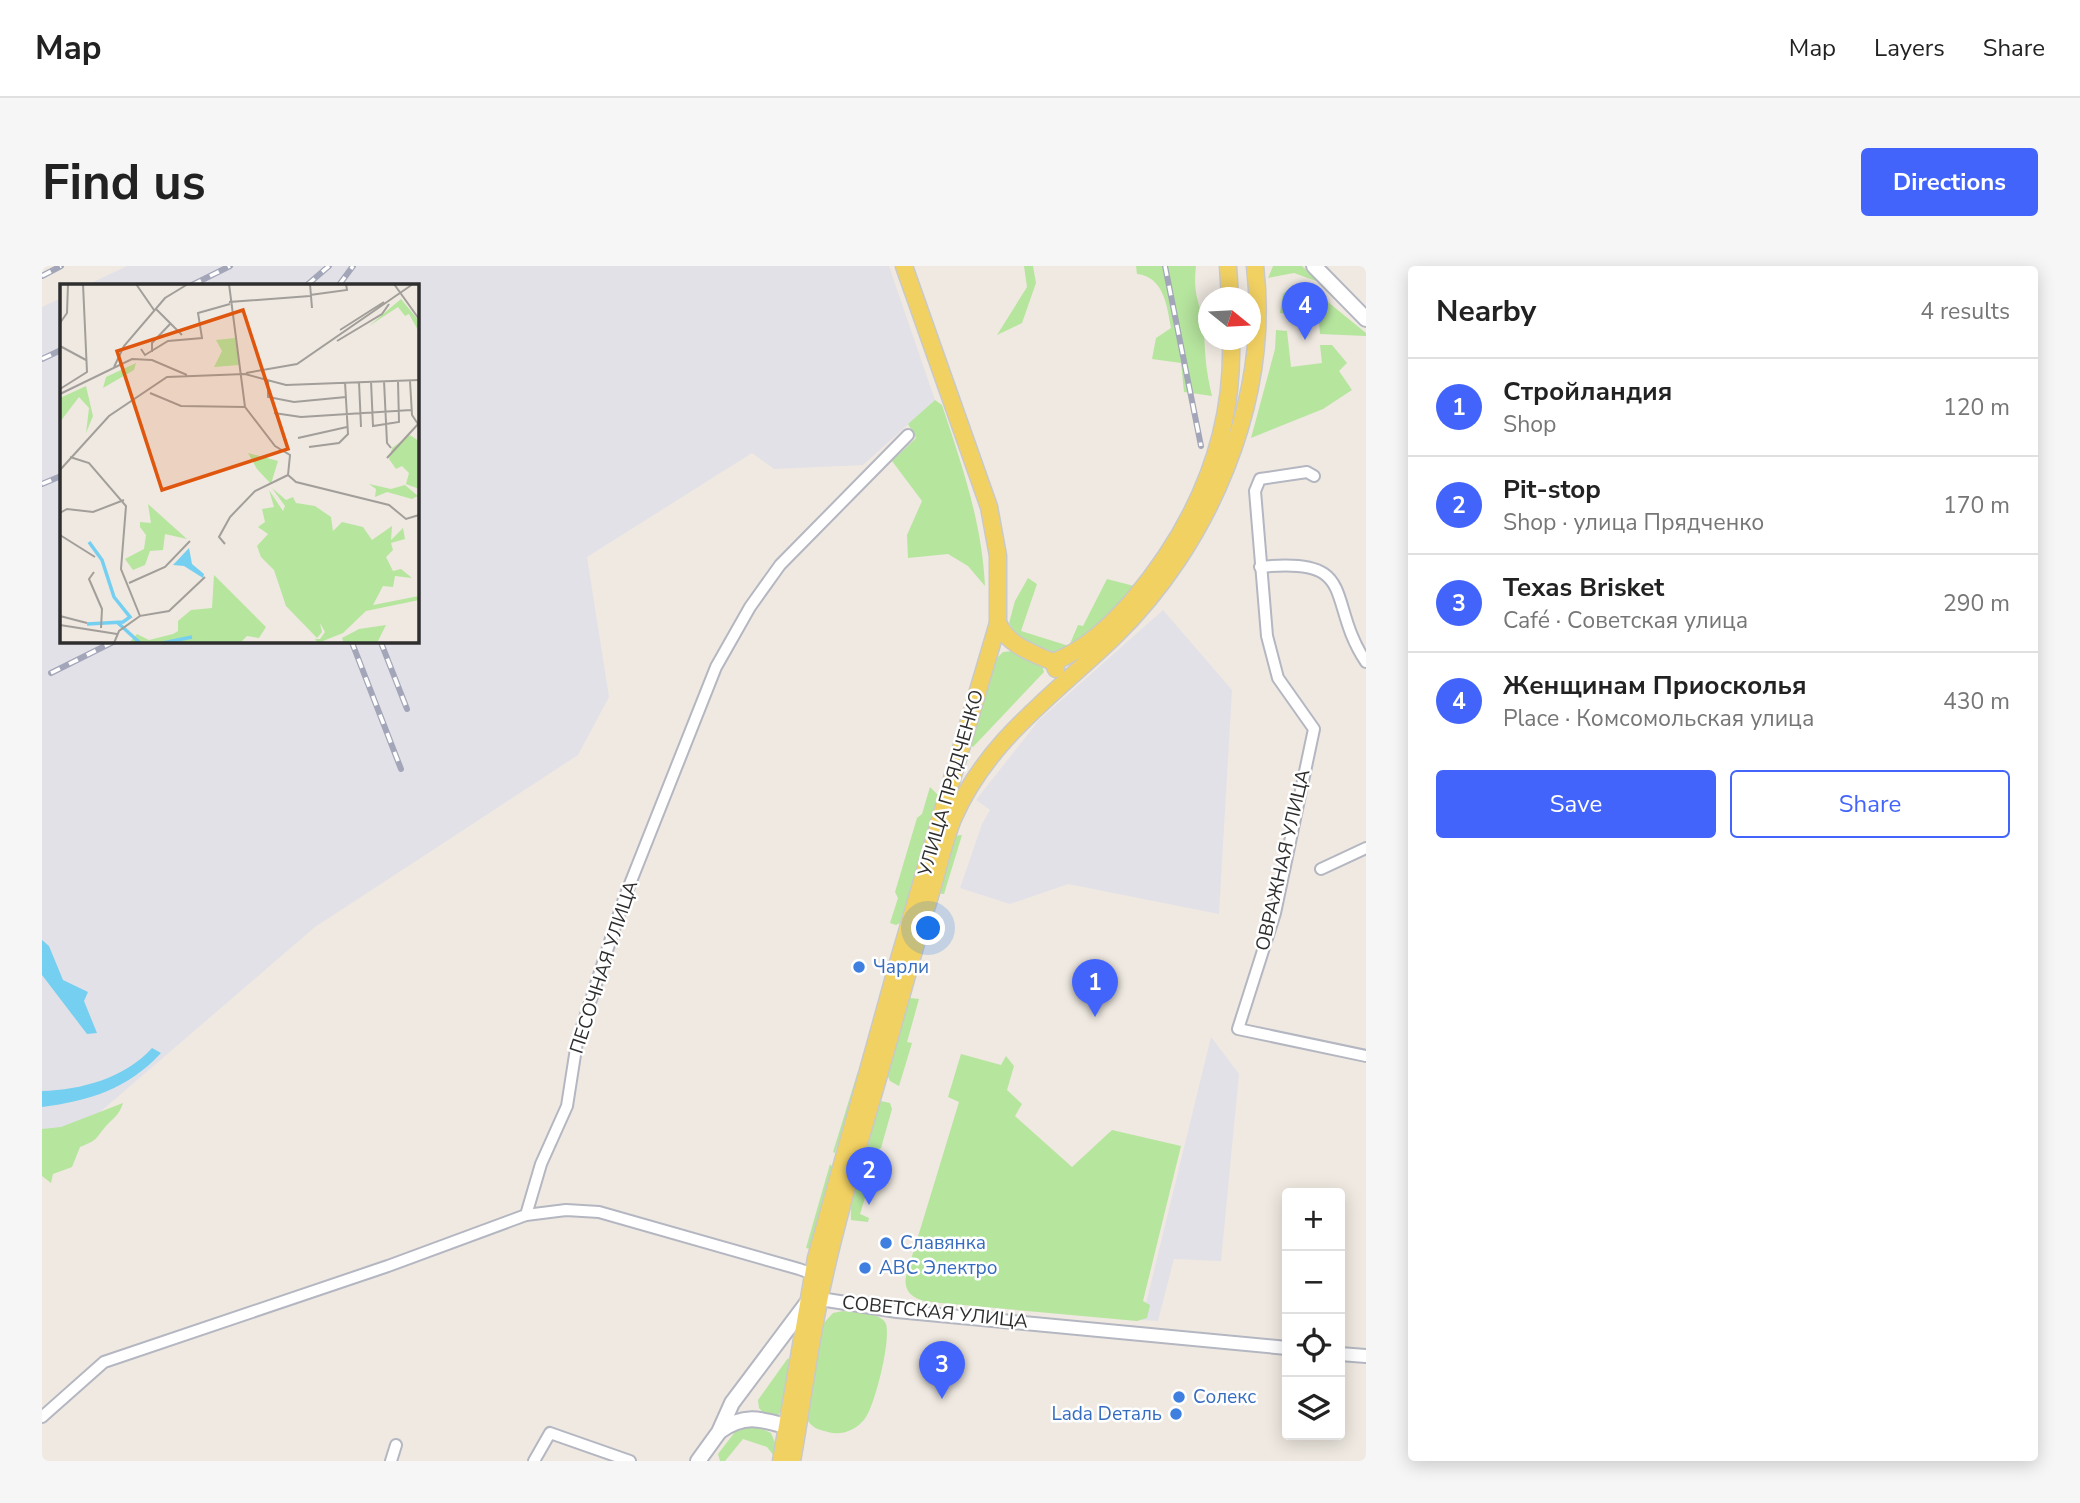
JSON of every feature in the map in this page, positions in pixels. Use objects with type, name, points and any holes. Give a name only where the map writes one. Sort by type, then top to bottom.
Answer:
[{"type":"main road","name":"УЛИЦА ПРЯДЧЕНКО","points":[[698,1461],[719,1432],[732,1403],[813,1301],[963,742],[998,624],[999,556],[989,507],[904,266]]},
{"type":"main road","points":[[1228,266],[1229,287]]},
{"type":"main road","name":"УЛИЦА ПРЯДЧЕНКО","points":[[813,1301],[813,1274],[910,940],[952,821],[993,752],[1057,685],[1113,638],[1157,592],[1189,545],[1212,503],[1244,408],[1255,339],[1255,266]]},
{"type":"main road","points":[[1257,284],[1262,266]]},
{"type":"main road","points":[[1314,266],[1366,319]]},
{"type":"main road","points":[[1053,662],[1082,649],[1120,615],[1157,572],[1186,527],[1206,482],[1222,431],[1232,379],[1231,350]]},
{"type":"main road","points":[[998,624],[1014,645],[1053,662],[1058,674],[1057,685]]},
{"type":"main road","points":[[989,652],[1001,645],[1014,645]]},
{"type":"main road","points":[[963,742],[967,752],[976,756],[993,752]]},
{"type":"main road","points":[[781,1461],[792,1428],[813,1301]]},
{"type":"main road","points":[[719,1432],[735,1421],[750,1418],[792,1428]]},
{"type":"main road","points":[[792,1428],[793,1461]]},
{"type":"street","name":"ПЕСОЧНАЯ УЛИЦА","points":[[526,1215],[541,1164],[567,1107],[577,1042],[624,899],[716,667],[750,607],[780,565],[908,435]]},
{"type":"street","points":[[1314,476],[1307,472],[1261,479],[1255,491],[1260,568],[1290,564],[1321,569],[1336,585],[1349,632],[1366,662]]},
{"type":"street","name":"ОВРАЖНАЯ УЛИЦА","points":[[1260,568],[1267,636],[1278,678],[1314,729],[1275,913],[1238,1030],[1366,1056]]},
{"type":"street","points":[[1321,869],[1366,848]]},
{"type":"street","points":[[42,1417],[104,1362],[388,1266],[526,1215],[566,1210],[599,1212],[813,1274]]},
{"type":"street","name":"СОВЕТСКАЯ УЛИЦА","points":[[813,1301],[1282,1348]]},
{"type":"street","points":[[1345,1354],[1366,1356]]},
{"type":"street","points":[[534,1461],[550,1433],[630,1461]]},
{"type":"street","points":[[391,1461],[396,1445]]},
{"type":"shaded area","points":[[127,266],[889,266],[935,400],[863,465],[774,469],[752,453],[587,557],[609,697],[578,755],[315,927],[64,1143],[42,1139],[42,307],[60,298],[60,642],[418,642],[418,284],[89,284]]},
{"type":"shaded area","points":[[1163,610],[1232,690],[1219,914],[1068,884],[1010,904],[960,888],[982,824],[990,810],[976,800],[1039,720]]},
{"type":"shaded area","points":[[1211,1037],[1239,1074],[1221,1261],[1174,1259],[1158,1321],[1142,1320]]},
{"type":"green space","points":[[1024,266],[1033,266],[1036,283],[1022,323],[997,335],[1027,287]]},
{"type":"green space","points":[[1136,266],[1196,266],[1198,350],[1205,350],[1212,396],[1184,392],[1181,363],[1152,359],[1156,338],[1171,328],[1166,302],[1159,287],[1146,276],[1137,274]]},
{"type":"green space","points":[[1273,266],[1302,266],[1319,282],[1294,273],[1268,278]]},
{"type":"green space","points":[[1293,285],[1297,314],[1280,313],[1283,294]]},
{"type":"green space","points":[[1304,289],[1318,294],[1366,333],[1366,336],[1320,334],[1318,312],[1306,312]]},
{"type":"green space","points":[[1276,330],[1287,331],[1291,367],[1322,363],[1320,345],[1332,345],[1347,363],[1339,371],[1352,390],[1323,409],[1251,438],[1275,349]]},
{"type":"green space","points":[[935,400],[942,405],[970,494],[980,540],[985,586],[968,566],[948,554],[908,558],[907,535],[922,501],[892,461],[916,438],[908,424]]},
{"type":"green space","points":[[1028,578],[1037,584],[1021,631],[1069,646],[1078,625],[1083,626],[1107,579],[1134,586],[1108,616],[1078,641],[1055,654],[1018,638],[1009,623],[1015,601]]},
{"type":"green space","points":[[1013,651],[1042,666],[1044,672],[973,747],[970,745],[997,658],[1003,652]]},
{"type":"green space","points":[[930,787],[939,796],[904,921],[896,925],[890,923],[898,898],[895,892],[917,818],[922,814]]},
{"type":"green space","points":[[962,835],[944,894],[936,893],[954,836]]},
{"type":"green space","points":[[910,998],[919,999],[907,1042],[912,1043],[899,1086],[890,1081],[886,1072]]},
{"type":"green space","points":[[961,1054],[1001,1065],[1006,1056],[1014,1066],[1007,1090],[1022,1104],[1015,1116],[1072,1167],[1112,1130],[1181,1146],[1143,1301],[1150,1305],[1147,1318],[1137,1321],[930,1302],[911,1295],[908,1291],[906,1276],[959,1102],[948,1097]]},
{"type":"green space","points":[[858,1071],[856,1088],[835,1153],[833,1152]]},
{"type":"green space","points":[[123,1103],[118,1114],[96,1139],[80,1147],[72,1167],[53,1174],[51,1183],[42,1176],[42,1129],[61,1127]]},
{"type":"green space","points":[[878,1103],[890,1103],[892,1109],[881,1148],[868,1150],[867,1144]]},
{"type":"green space","points":[[887,1161],[879,1190],[868,1188],[860,1214],[869,1218],[868,1222],[851,1220],[857,1182],[869,1168]]},
{"type":"green space","points":[[830,1164],[833,1168],[811,1249],[806,1248]]},
{"type":"green space","points":[[843,1311],[882,1319],[887,1329],[887,1340],[878,1385],[866,1417],[854,1429],[833,1433],[815,1428],[806,1418],[821,1326],[833,1313]]},
{"type":"green space","points":[[788,1358],[790,1361],[783,1408],[778,1415],[764,1414],[759,1408],[758,1400]]},
{"type":"green space","points":[[751,1424],[771,1433],[777,1447],[774,1456],[767,1447],[743,1439],[725,1461],[720,1461],[718,1454],[738,1428]]},
{"type":"water","points":[[42,940],[49,946],[63,980],[88,992],[84,1001],[97,1033],[87,1034],[42,975]]},
{"type":"water","points":[[152,1048],[161,1053],[135,1076],[121,1084],[92,1097],[42,1107],[42,1091],[87,1085],[116,1075]]},
{"type":"railway","points":[[42,276],[61,266]]},
{"type":"railway","points":[[194,284],[230,266]]},
{"type":"railway","points":[[308,284],[329,266]]},
{"type":"railway","points":[[340,284],[353,266]]},
{"type":"railway","points":[[1165,266],[1201,446]]},
{"type":"railway","points":[[42,359],[60,350]]},
{"type":"railway","points":[[42,484],[60,476]]},
{"type":"railway","points":[[51,673],[113,642]]},
{"type":"railway","points":[[352,642],[401,769]]},
{"type":"railway","points":[[381,642],[407,709]]},
{"type":"place","name":"Женщинам Приосколья","points":[[1305,340]]},
{"type":"place","name":"Чарли","points":[[859,967]]},
{"type":"place","name":"Стройландия","points":[[1095,1017]]},
{"type":"place","name":"Pit-stop","points":[[869,1205]]},
{"type":"place","name":"Славянка","points":[[886,1243]]},
{"type":"place","name":"АВС Электро","points":[[865,1268]]},
{"type":"place","name":"Солекс","points":[[1179,1397]]},
{"type":"place","name":"Texas Brisket","points":[[942,1399]]},
{"type":"place","name":"Lada Dеталь","points":[[1176,1414]]}]
